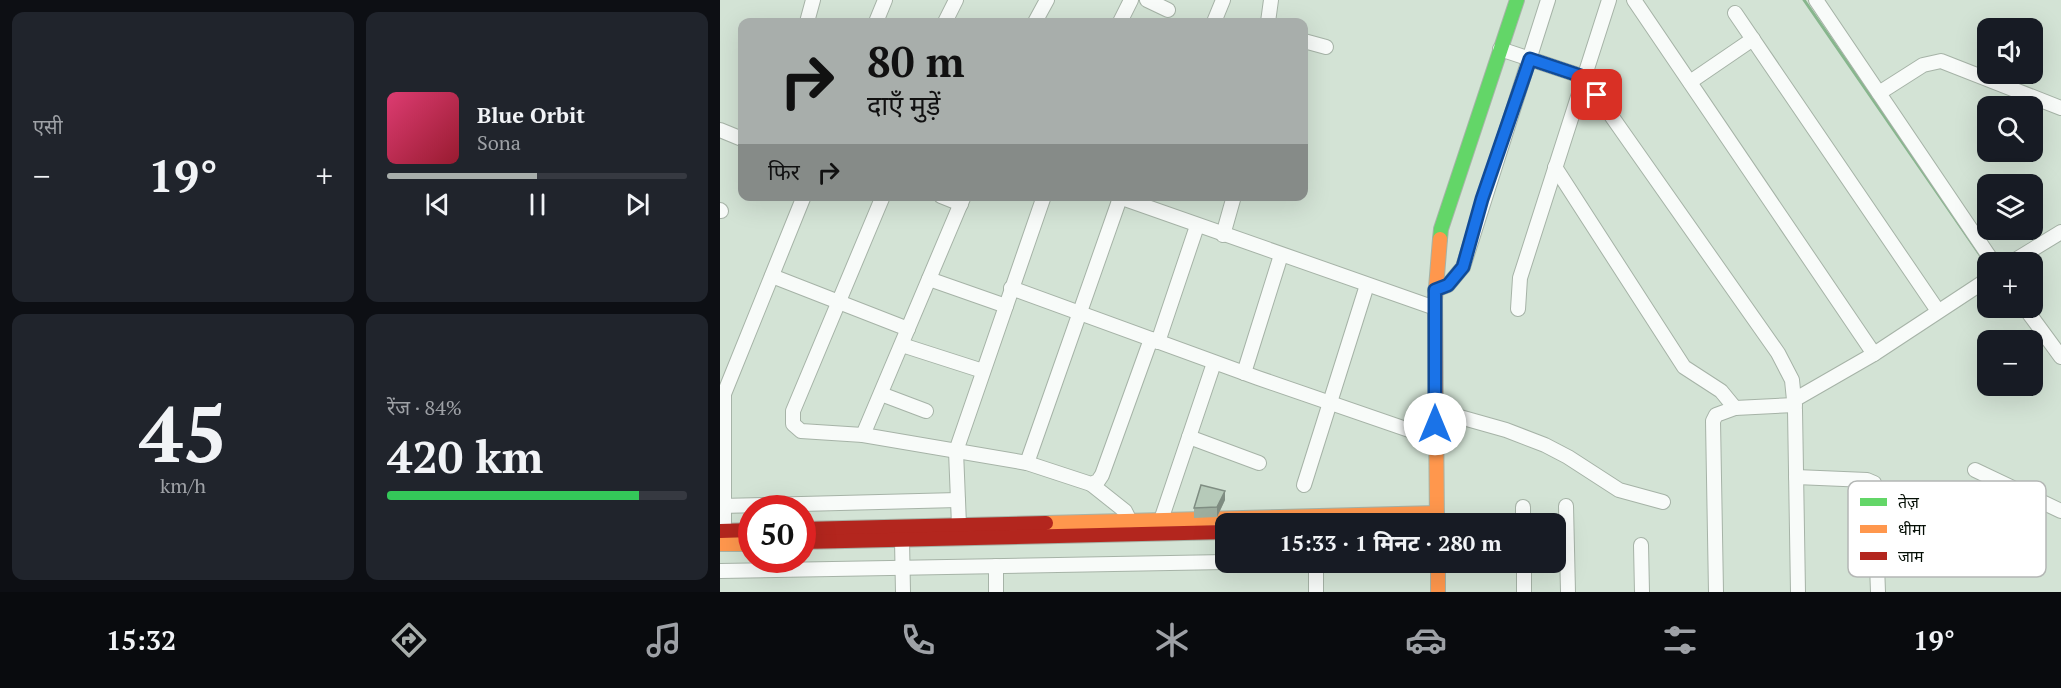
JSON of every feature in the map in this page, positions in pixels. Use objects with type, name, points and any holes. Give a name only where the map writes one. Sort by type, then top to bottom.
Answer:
[{"type":"street","points":[[808,18],[813,0]]},
{"type":"street","points":[[878,18],[885,0]]},
{"type":"street","points":[[947,18],[956,0]]},
{"type":"street","points":[[1037,18],[1047,0]]},
{"type":"street","points":[[1122,18],[1131,0]]},
{"type":"street","points":[[1147,0],[1168,10]]},
{"type":"street","points":[[1216,18],[1223,0]]},
{"type":"street","points":[[1269,18],[1271,0]]},
{"type":"street","points":[[1437,513],[1435,290],[1440,229],[1517,0]]},
{"type":"street","points":[[1435,290],[1448,285],[1463,267],[1482,199],[1548,0]]},
{"type":"street","points":[[1518,309],[1520,278],[1609,0]]},
{"type":"street","points":[[1634,0],[1874,354]]},
{"type":"street","points":[[1818,1],[1986,252]]},
{"type":"street","points":[[1735,14],[1938,311]]},
{"type":"street","points":[[1690,82],[1753,39]]},
{"type":"street","points":[[1308,43],[1326,47]]},
{"type":"street","points":[[1500,49],[1584,77],[1778,353],[1792,380],[1795,403],[1798,592]]},
{"type":"street","points":[[1879,93],[1923,64],[1941,61],[2061,108]]},
{"type":"street","points":[[720,130],[738,137]]},
{"type":"street","points":[[1555,167],[1684,367],[1721,391],[1735,408]]},
{"type":"street","points":[[738,530],[722,531],[724,394],[802,201]]},
{"type":"street","points":[[882,201],[793,411],[793,424],[801,431],[863,435],[1027,463],[1091,484],[1125,511],[1130,521]]},
{"type":"street","points":[[863,435],[963,201]]},
{"type":"street","points":[[959,525],[956,451],[1042,201]]},
{"type":"street","points":[[1027,463],[1117,201]]},
{"type":"street","points":[[1140,201],[1197,226],[1435,308]]},
{"type":"street","points":[[1223,235],[1233,201]]},
{"type":"street","points":[[1091,484],[1098,481],[1102,475],[1197,226]]},
{"type":"street","points":[[2028,252],[2061,232]]},
{"type":"street","points":[[1244,374],[1281,255]]},
{"type":"street","points":[[772,276],[908,329]]},
{"type":"street","points":[[929,279],[1006,306]]},
{"type":"street","points":[[1304,485],[1367,285]]},
{"type":"street","points":[[1716,592],[1713,421],[1720,411],[1795,403],[1977,286]]},
{"type":"street","points":[[1011,288],[1244,374],[1435,439]]},
{"type":"street","points":[[2032,318],[2061,357]]},
{"type":"street","points":[[902,345],[983,371]]},
{"type":"street","points":[[1161,520],[1214,363]]},
{"type":"street","points":[[881,394],[926,411]]},
{"type":"street","points":[[1435,410],[1506,430],[1545,445],[1619,490],[1663,502]]},
{"type":"street","points":[[1189,436],[1259,463]]},
{"type":"street","points":[[1975,470],[1998,481]]},
{"type":"street","points":[[1796,477],[1869,481]]},
{"type":"street","points":[[722,506],[958,500]]},
{"type":"street","points":[[2046,504],[2061,511]]},
{"type":"street","points":[[1566,506],[1568,592]]},
{"type":"street","points":[[1523,507],[1523,513]]},
{"type":"street","points":[[816,529],[1215,520]]},
{"type":"street","points":[[816,542],[1215,532]]},
{"type":"street","points":[[902,540],[903,592]]},
{"type":"street","points":[[720,544],[738,544]]},
{"type":"street","points":[[1641,545],[1642,592]]},
{"type":"street","points":[[720,571],[1215,562]]},
{"type":"street","points":[[996,566],[996,592]]},
{"type":"street","points":[[1316,573],[1317,592]]},
{"type":"street","points":[[1438,573],[1438,592]]},
{"type":"street","points":[[1524,573],[1524,592]]},
{"type":"street","points":[[1877,577],[1878,592]]},
{"type":"building","points":[[1201,485],[1225,491],[1217,507],[1194,508]]},
{"type":"waterway","points":[[1804,0],[1978,252]]},
{"type":"traffic: fast","points":[[1440,239],[1441,229],[1517,0]]},
{"type":"traffic: slow","points":[[1437,513],[1435,300],[1440,239]]},
{"type":"traffic: slow","points":[[1046,523],[1215,519]]},
{"type":"traffic: slow","points":[[720,544],[738,544]]},
{"type":"traffic: slow","points":[[1438,573],[1438,592]]},
{"type":"traffic: jam","points":[[816,529],[1046,523]]},
{"type":"traffic: jam","points":[[720,531],[738,530]]},
{"type":"traffic: jam","points":[[816,542],[1215,532]]},
{"type":"route","points":[[1435,424],[1435,290],[1448,285],[1463,267],[1482,199],[1530,59],[1584,77],[1597,95]]}]
